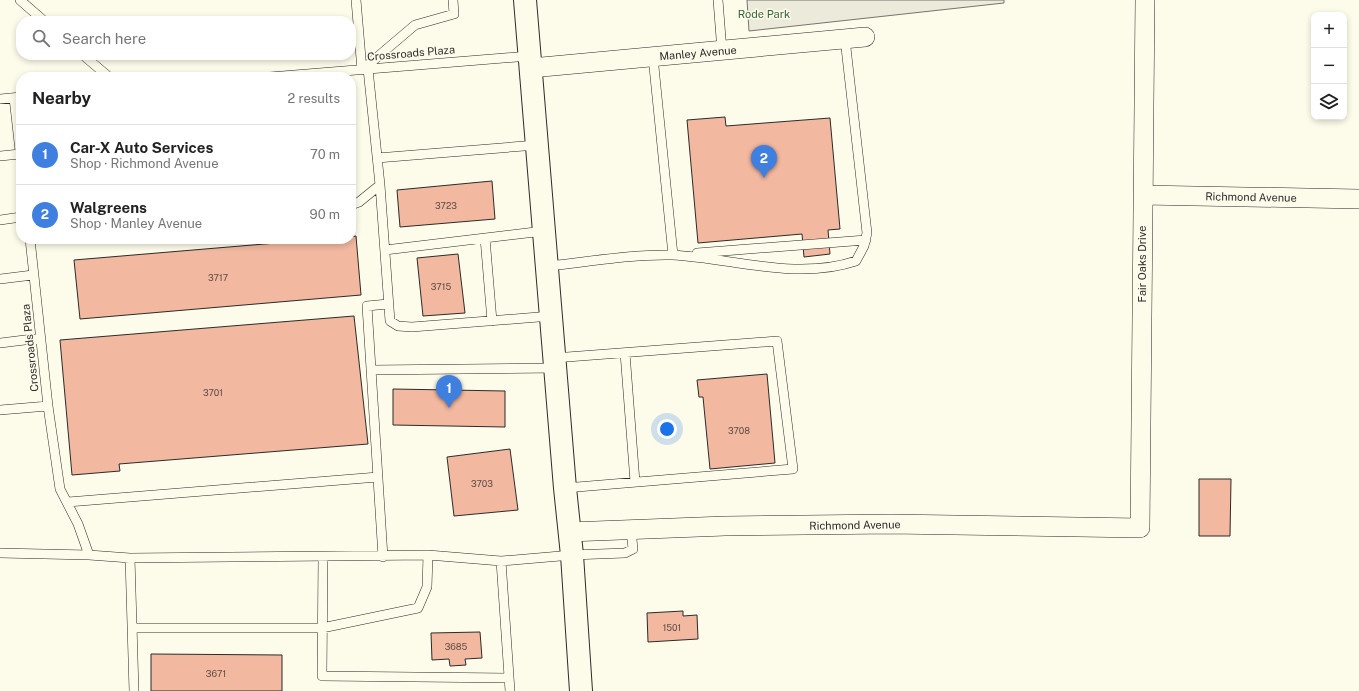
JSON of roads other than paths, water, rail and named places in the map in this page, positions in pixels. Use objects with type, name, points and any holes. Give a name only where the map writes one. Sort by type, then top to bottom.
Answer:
[{"type":"main road","points":[[525,0],[565,488],[572,555],[581,691]]},
{"type":"street","name":"Fair Oaks Drive","points":[[1140,528],[1145,0]]},
{"type":"street","name":"Manley Avenue","points":[[531,62],[653,57],[865,37]]},
{"type":"street","name":"Richmond Avenue","points":[[1143,195],[1359,199]]},
{"type":"street","name":"Richmond Avenue","points":[[569,532],[725,526],[890,524],[1140,528]]},
{"type":"lane","points":[[20,0],[38,16]]},
{"type":"lane","points":[[356,0],[380,186],[390,321],[398,326],[412,327],[551,316]]},
{"type":"lane","points":[[365,69],[415,25],[454,14],[453,0]]},
{"type":"lane","points":[[718,0],[722,51]]},
{"type":"lane","points":[[673,255],[725,260],[788,269],[838,267],[856,261],[861,254],[867,233],[845,39]]},
{"type":"lane","points":[[653,57],[673,255]]},
{"type":"lane","points":[[89,60],[103,72]]},
{"type":"lane","name":"Crossroads Plaza","points":[[334,72],[365,69],[531,62]]},
{"type":"lane","points":[[0,99],[16,98]]},
{"type":"lane","points":[[377,158],[538,145]]},
{"type":"lane","points":[[0,156],[16,157]]},
{"type":"lane","points":[[356,203],[380,186]]},
{"type":"lane","points":[[0,220],[16,218]]},
{"type":"lane","points":[[385,250],[544,231]]},
{"type":"lane","points":[[485,238],[492,321]]},
{"type":"lane","points":[[547,266],[657,255],[866,240]]},
{"type":"lane","name":"Crossroads Plaza","points":[[0,410],[48,406],[30,244]]},
{"type":"lane","points":[[0,279],[33,275]]},
{"type":"lane","points":[[383,557],[367,306],[388,304]]},
{"type":"lane","points":[[0,343],[41,338]]},
{"type":"lane","points":[[372,370],[555,363],[625,353],[777,341],[793,469],[565,488]]},
{"type":"lane","points":[[625,353],[635,482]]},
{"type":"lane","points":[[48,406],[60,489],[68,502],[89,555]]},
{"type":"lane","points":[[68,502],[378,477]]},
{"type":"lane","points":[[0,554],[89,555],[130,558],[383,557],[428,555],[501,561],[629,552],[633,549],[631,530]]},
{"type":"lane","points":[[132,628],[322,628],[418,608],[427,587],[428,555]]},
{"type":"lane","points":[[323,557],[322,676],[509,678]]},
{"type":"lane","points":[[130,558],[134,691]]},
{"type":"lane","points":[[501,561],[510,691]]},
{"type":"place","name":"Walgreens","points":[[764,178]]},
{"type":"place","name":"Car-X Auto Services","points":[[449,408]]},
{"type":"park label","name":"Rode Park","points":[[764,14]]}]
